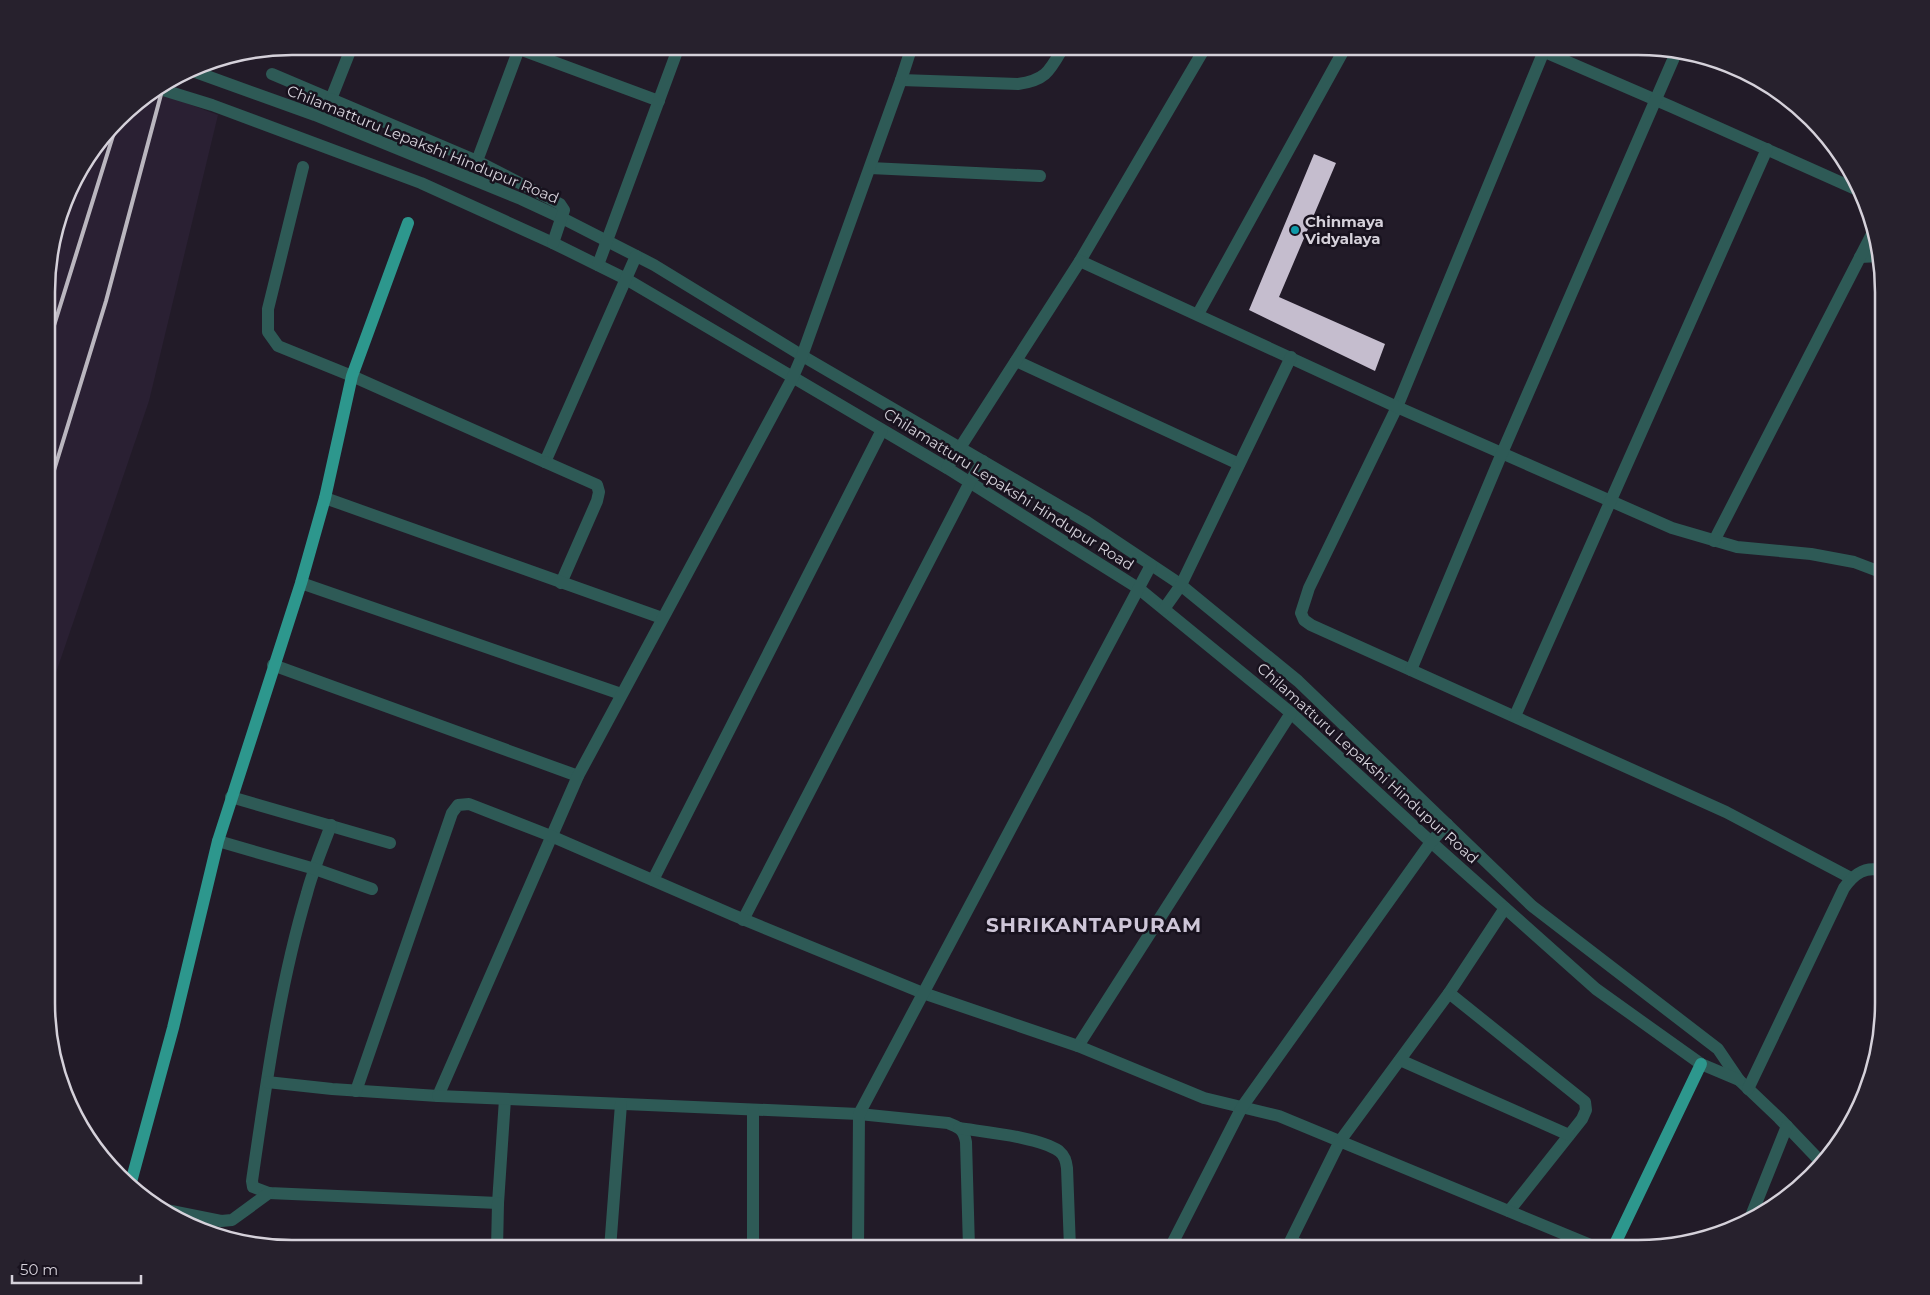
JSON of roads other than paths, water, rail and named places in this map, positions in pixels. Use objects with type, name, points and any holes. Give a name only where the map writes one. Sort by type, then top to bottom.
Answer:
[{"type":"main road","points":[[132,1178],[173,1028],[218,841],[273,665],[301,583],[325,498],[352,376],[408,223]]},
{"type":"main road","points":[[1617,1240],[1701,1064]]},
{"type":"street","points":[[332,98],[349,55]]},
{"type":"street","points":[[477,161],[517,55]]},
{"type":"street","points":[[538,55],[659,101]]},
{"type":"street","points":[[598,266],[676,55]]},
{"type":"street","points":[[438,1096],[550,836],[578,776],[793,377],[870,168],[909,55]]},
{"type":"street","points":[[901,80],[1018,84],[1034,82],[1048,73],[1059,55]]},
{"type":"street","points":[[947,468],[1080,261],[1201,55]]},
{"type":"street","points":[[1198,314],[1341,55]]},
{"type":"street","points":[[1543,55],[1398,407],[1309,588],[1301,612],[1304,620],[1311,625],[1726,812],[1852,878]]},
{"type":"street","points":[[1558,55],[1851,187]]},
{"type":"street","points":[[1411,670],[1502,453],[1674,58]]},
{"type":"street","name":"Chilamatturu Lepakshi Hindupur Road","points":[[200,74],[334,122],[521,198],[562,218],[654,265],[802,356],[1088,522],[1181,585],[1298,681],[1532,906],[1718,1049],[1738,1080],[1787,1126],[1817,1158]]},
{"type":"street","points":[[272,74],[477,161],[560,204],[564,210],[553,242]]},
{"type":"street","name":"Chilamatturu Lepakshi Hindupur Road","points":[[168,90],[212,104],[421,183],[553,242],[626,279],[970,482],[1138,588],[1291,713],[1431,842],[1596,989],[1701,1064],[1738,1080]]},
{"type":"street","points":[[1515,716],[1767,149]]},
{"type":"street","points":[[303,167],[268,309],[268,332],[278,346],[352,376],[545,462],[590,480],[597,485],[599,492],[597,502],[561,583]]},
{"type":"street","points":[[870,168],[1040,176]]},
{"type":"street","points":[[1714,541],[1869,240]]},
{"type":"street","points":[[545,462],[636,256]]},
{"type":"street","points":[[1860,256],[1872,256]]},
{"type":"street","points":[[1080,261],[1398,407],[1672,528],[1737,547],[1811,554],[1854,562],[1875,570]]},
{"type":"street","points":[[1164,609],[1181,585],[1291,357]]},
{"type":"street","points":[[1016,361],[1239,464]]},
{"type":"street","points":[[653,880],[882,430]]},
{"type":"street","points":[[743,920],[970,482],[983,461]]},
{"type":"street","points":[[325,498],[662,618]]},
{"type":"street","points":[[858,1240],[859,1114],[1151,565]]},
{"type":"street","points":[[301,583],[621,694]]},
{"type":"street","points":[[273,665],[578,776]]},
{"type":"street","points":[[1078,1046],[1291,713]]},
{"type":"street","points":[[232,797],[390,843]]},
{"type":"street","points":[[356,1091],[444,832],[452,813],[458,805],[469,804],[550,836],[743,920],[922,993],[1078,1046],[1204,1098],[1279,1116],[1579,1240]]},
{"type":"street","points":[[1174,1240],[1242,1107],[1431,842],[1447,824]]},
{"type":"street","points":[[331,825],[307,892],[285,983],[267,1082],[252,1181],[254,1187],[269,1193],[498,1203]]},
{"type":"street","points":[[218,841],[315,869],[372,889]]},
{"type":"street","points":[[1748,1089],[1844,888],[1852,878],[1863,870],[1875,870]]},
{"type":"street","points":[[1291,1240],[1340,1141],[1450,992],[1505,908]]},
{"type":"street","points":[[1450,992],[1585,1102],[1586,1110],[1582,1119],[1509,1211]]},
{"type":"street","points":[[1400,1060],[1569,1135]]},
{"type":"street","points":[[267,1082],[356,1091],[438,1096],[859,1114],[948,1123],[959,1128],[1031,1141],[1059,1152],[1066,1159],[1070,1240]]},
{"type":"street","points":[[497,1240],[505,1099]]},
{"type":"street","points":[[611,1240],[620,1104]]},
{"type":"street","points":[[753,1110],[753,1240]]},
{"type":"street","points":[[1754,1209],[1787,1126]]},
{"type":"street","points":[[959,1128],[964,1133],[966,1142],[969,1240]]},
{"type":"street","points":[[182,1213],[221,1221],[232,1220],[269,1193]]},
{"type":"railway","points":[[55,467],[106,301],[161,94]]},
{"type":"railway","points":[[55,322],[112,138]]},
{"type":"place","name":"Chinmaya Vidyalaya","points":[[1295,230]]},
{"type":"district","name":"SHRIKANTAPURAM","points":[[1094,925]]}]
